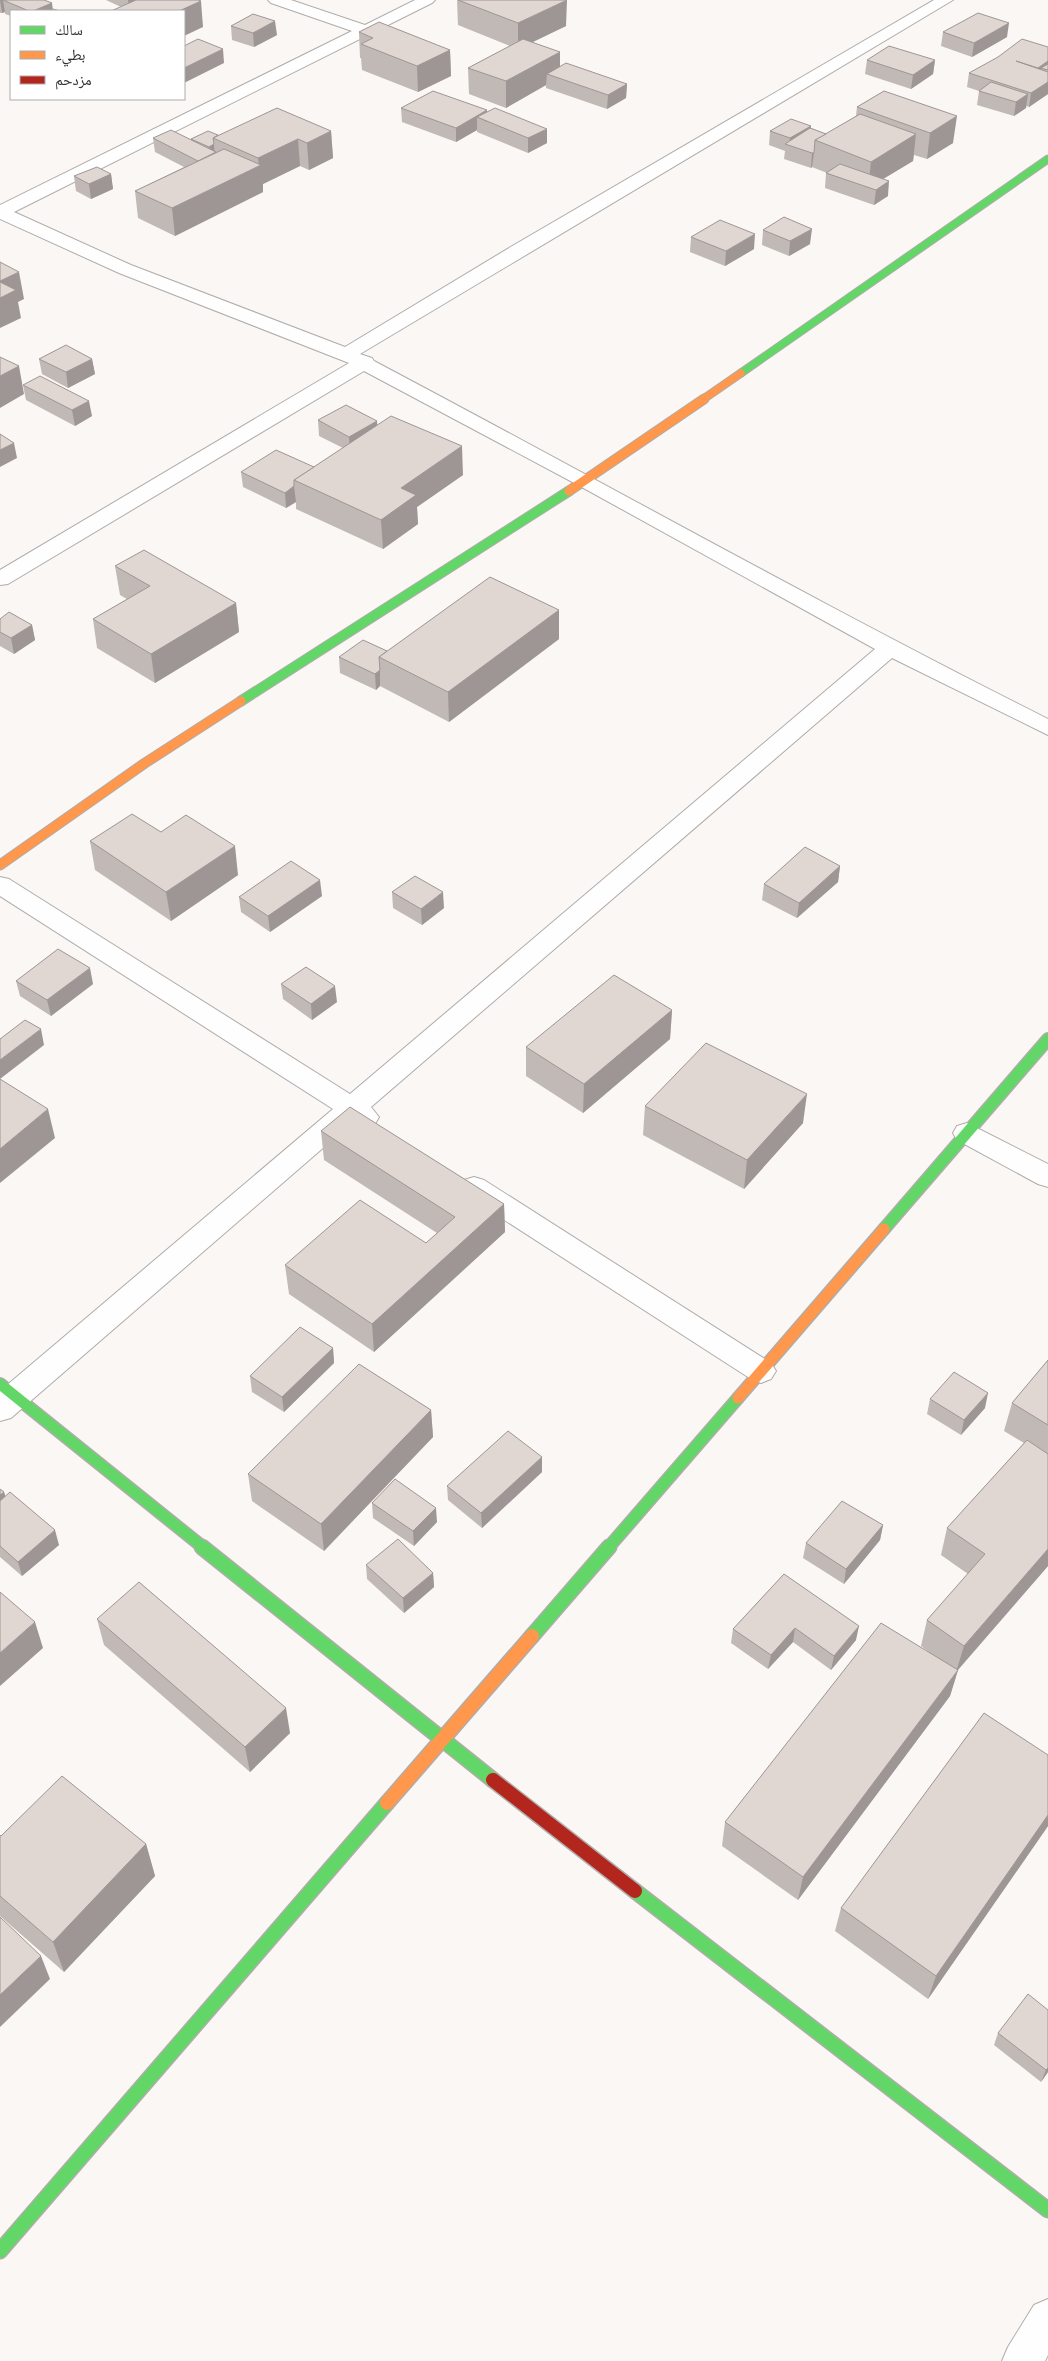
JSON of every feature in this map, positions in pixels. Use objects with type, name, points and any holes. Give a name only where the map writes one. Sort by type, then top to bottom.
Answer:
[{"type":"street","points":[[276,0],[364,30]]},
{"type":"street","points":[[0,212],[427,0]]},
{"type":"street","points":[[0,580],[356,358],[520,249],[945,0]]},
{"type":"street","points":[[0,865],[145,763],[585,481],[1048,159]]},
{"type":"street","points":[[0,212],[125,269],[356,358],[890,648],[1048,728]]},
{"type":"street","points":[[890,648],[352,1108],[5,1396],[442,1741],[1048,2210]]},
{"type":"street","points":[[0,885],[385,1129]]},
{"type":"street","points":[[0,2251],[1048,1039]]},
{"type":"street","points":[[967,1133],[1048,1178]]},
{"type":"street","points":[[452,1172],[761,1371]]},
{"type":"street","points":[[1022,2361],[1048,2318]]},
{"type":"building","points":[[3,0],[44,0],[52,3],[35,10],[27,10]]},
{"type":"building","points":[[136,0],[201,1],[181,10],[113,10]]},
{"type":"building","points":[[458,0],[567,0],[518,23]]},
{"type":"building","points":[[978,13],[1009,23],[974,43],[943,32]]},
{"type":"building","points":[[253,14],[275,21],[253,33],[231,26]]},
{"type":"building","points":[[379,22],[450,50],[417,66],[361,44],[373,38],[359,32]]},
{"type":"building","points":[[198,39],[223,49],[185,68],[185,46]]},
{"type":"building","points":[[523,39],[560,52],[506,81],[468,68]]},
{"type":"building","points":[[1022,39],[1048,47],[1048,61],[1038,68],[1016,61],[1048,72],[1048,82],[1031,93],[969,73],[998,57]]},
{"type":"building","points":[[889,46],[935,60],[913,75],[867,60]]},
{"type":"building","points":[[566,63],[627,84],[608,95],[547,74]]},
{"type":"building","points":[[1048,64],[1048,70],[1041,68]]},
{"type":"building","points":[[991,82],[1028,94],[1016,102],[979,91]]},
{"type":"building","points":[[433,91],[487,110],[456,128],[401,108]]},
{"type":"building","points":[[884,91],[957,116],[930,133],[857,107]]},
{"type":"building","points":[[277,108],[331,131],[307,143],[298,139],[258,158],[213,138]]},
{"type":"building","points":[[495,108],[547,129],[528,138],[477,117]]},
{"type":"building","points":[[860,114],[916,134],[871,162],[815,140]]},
{"type":"building","points":[[791,119],[811,126],[790,138],[770,131]]},
{"type":"building","points":[[810,128],[826,134],[815,140],[814,153],[785,144]]},
{"type":"building","points":[[171,130],[216,152],[198,161],[153,138]]},
{"type":"building","points":[[208,131],[218,135],[213,138],[214,144],[209,147],[191,139]]},
{"type":"building","points":[[224,149],[261,165],[172,208],[135,191]]},
{"type":"building","points":[[840,164],[889,181],[876,190],[826,173]]},
{"type":"building","points":[[97,167],[111,174],[89,184],[74,176]]},
{"type":"building","points":[[784,217],[812,229],[790,241],[763,230]]},
{"type":"building","points":[[720,220],[755,234],[726,251],[691,237]]},
{"type":"building","points":[[0,262],[19,272],[0,281]]},
{"type":"building","points":[[0,282],[16,290],[0,298]]},
{"type":"building","points":[[66,345],[92,359],[66,372],[39,359]]},
{"type":"building","points":[[0,357],[19,366],[0,376]]},
{"type":"building","points":[[40,376],[89,401],[72,410],[23,385]]},
{"type":"building","points":[[346,405],[377,421],[349,437],[318,420]]},
{"type":"building","points":[[391,416],[462,446],[401,488],[416,495],[381,520],[294,480]]},
{"type":"building","points":[[0,434],[14,443],[0,450]]},
{"type":"building","points":[[276,450],[314,467],[294,480],[294,486],[285,493],[241,472]]},
{"type":"building","points":[[144,550],[236,603],[151,654],[93,619],[150,586],[115,566]]},
{"type":"building","points":[[490,577],[559,610],[448,692],[379,657]]},
{"type":"building","points":[[9,612],[32,625],[11,638],[0,632],[0,619]]},
{"type":"building","points":[[363,640],[387,651],[379,657],[380,670],[375,674],[339,657]]},
{"type":"building","points":[[132,814],[161,832],[186,815],[235,846],[166,892],[90,841]]},
{"type":"building","points":[[805,847],[840,866],[799,903],[764,884]]},
{"type":"building","points":[[291,861],[320,880],[268,916],[239,897]]},
{"type":"building","points":[[415,876],[443,892],[421,909],[392,892]]},
{"type":"building","points":[[58,949],[90,968],[47,1000],[16,981]]},
{"type":"building","points":[[306,967],[335,986],[311,1004],[281,984]]},
{"type":"building","points":[[614,975],[672,1010],[584,1084],[526,1047]]},
{"type":"building","points":[[25,1020],[41,1029],[0,1060],[0,1039]]},
{"type":"building","points":[[706,1043],[807,1094],[747,1160],[645,1106]]},
{"type":"building","points":[[0,1079],[48,1109],[0,1149]]},
{"type":"building","points":[[350,1107],[504,1204],[372,1324],[285,1265],[360,1200],[426,1243],[455,1217],[321,1131]]},
{"type":"building","points":[[300,1327],[333,1348],[282,1397],[250,1376]]},
{"type":"building","points":[[1048,1360],[1048,1425],[1012,1403]]},
{"type":"building","points":[[359,1364],[431,1410],[321,1524],[248,1474]]},
{"type":"building","points":[[954,1372],[988,1393],[964,1420],[930,1399]]},
{"type":"building","points":[[508,1431],[542,1457],[481,1513],[447,1486]]},
{"type":"building","points":[[1027,1440],[1048,1454],[1048,1549],[964,1646],[927,1620],[985,1554],[947,1528]]},
{"type":"building","points":[[395,1479],[436,1508],[413,1531],[372,1503]]},
{"type":"building","points":[[10,1492],[55,1530],[18,1562],[0,1546],[0,1501]]},
{"type":"building","points":[[842,1501],[883,1525],[846,1569],[806,1543]]},
{"type":"building","points":[[398,1539],[433,1573],[403,1598],[366,1565]]},
{"type":"building","points":[[784,1574],[859,1626],[834,1656],[795,1628],[771,1655],[733,1629]]},
{"type":"building","points":[[139,1582],[286,1708],[245,1747],[97,1619]]},
{"type":"building","points":[[0,1592],[35,1622],[0,1653]]},
{"type":"building","points":[[881,1623],[958,1670],[803,1877],[725,1822]]},
{"type":"building","points":[[984,1713],[1048,1755],[1048,1815],[936,1976],[841,1908]]},
{"type":"building","points":[[62,1776],[146,1844],[53,1942],[0,1896],[0,1835]]},
{"type":"building","points":[[0,1917],[41,1956],[0,1995]]},
{"type":"building","points":[[1028,1994],[1048,2010],[1048,2068],[1046,2070],[998,2033]]},
{"type":"traffic: fast","points":[[741,373],[1048,159]]},
{"type":"traffic: fast","points":[[241,701],[569,491]]},
{"type":"traffic: fast","points":[[884,1229],[1048,1039]]},
{"type":"traffic: fast","points":[[0,1384],[493,1780]]},
{"type":"traffic: fast","points":[[532,1636],[738,1398]]},
{"type":"traffic: fast","points":[[0,2251],[387,1803]]},
{"type":"traffic: fast","points":[[635,1891],[1048,2210]]},
{"type":"traffic: slow","points":[[569,491],[741,373]]},
{"type":"traffic: slow","points":[[0,865],[145,763],[241,701]]},
{"type":"traffic: slow","points":[[738,1398],[884,1229]]},
{"type":"traffic: slow","points":[[387,1803],[532,1636]]},
{"type":"traffic: jam","points":[[493,1780],[635,1891]]}]
